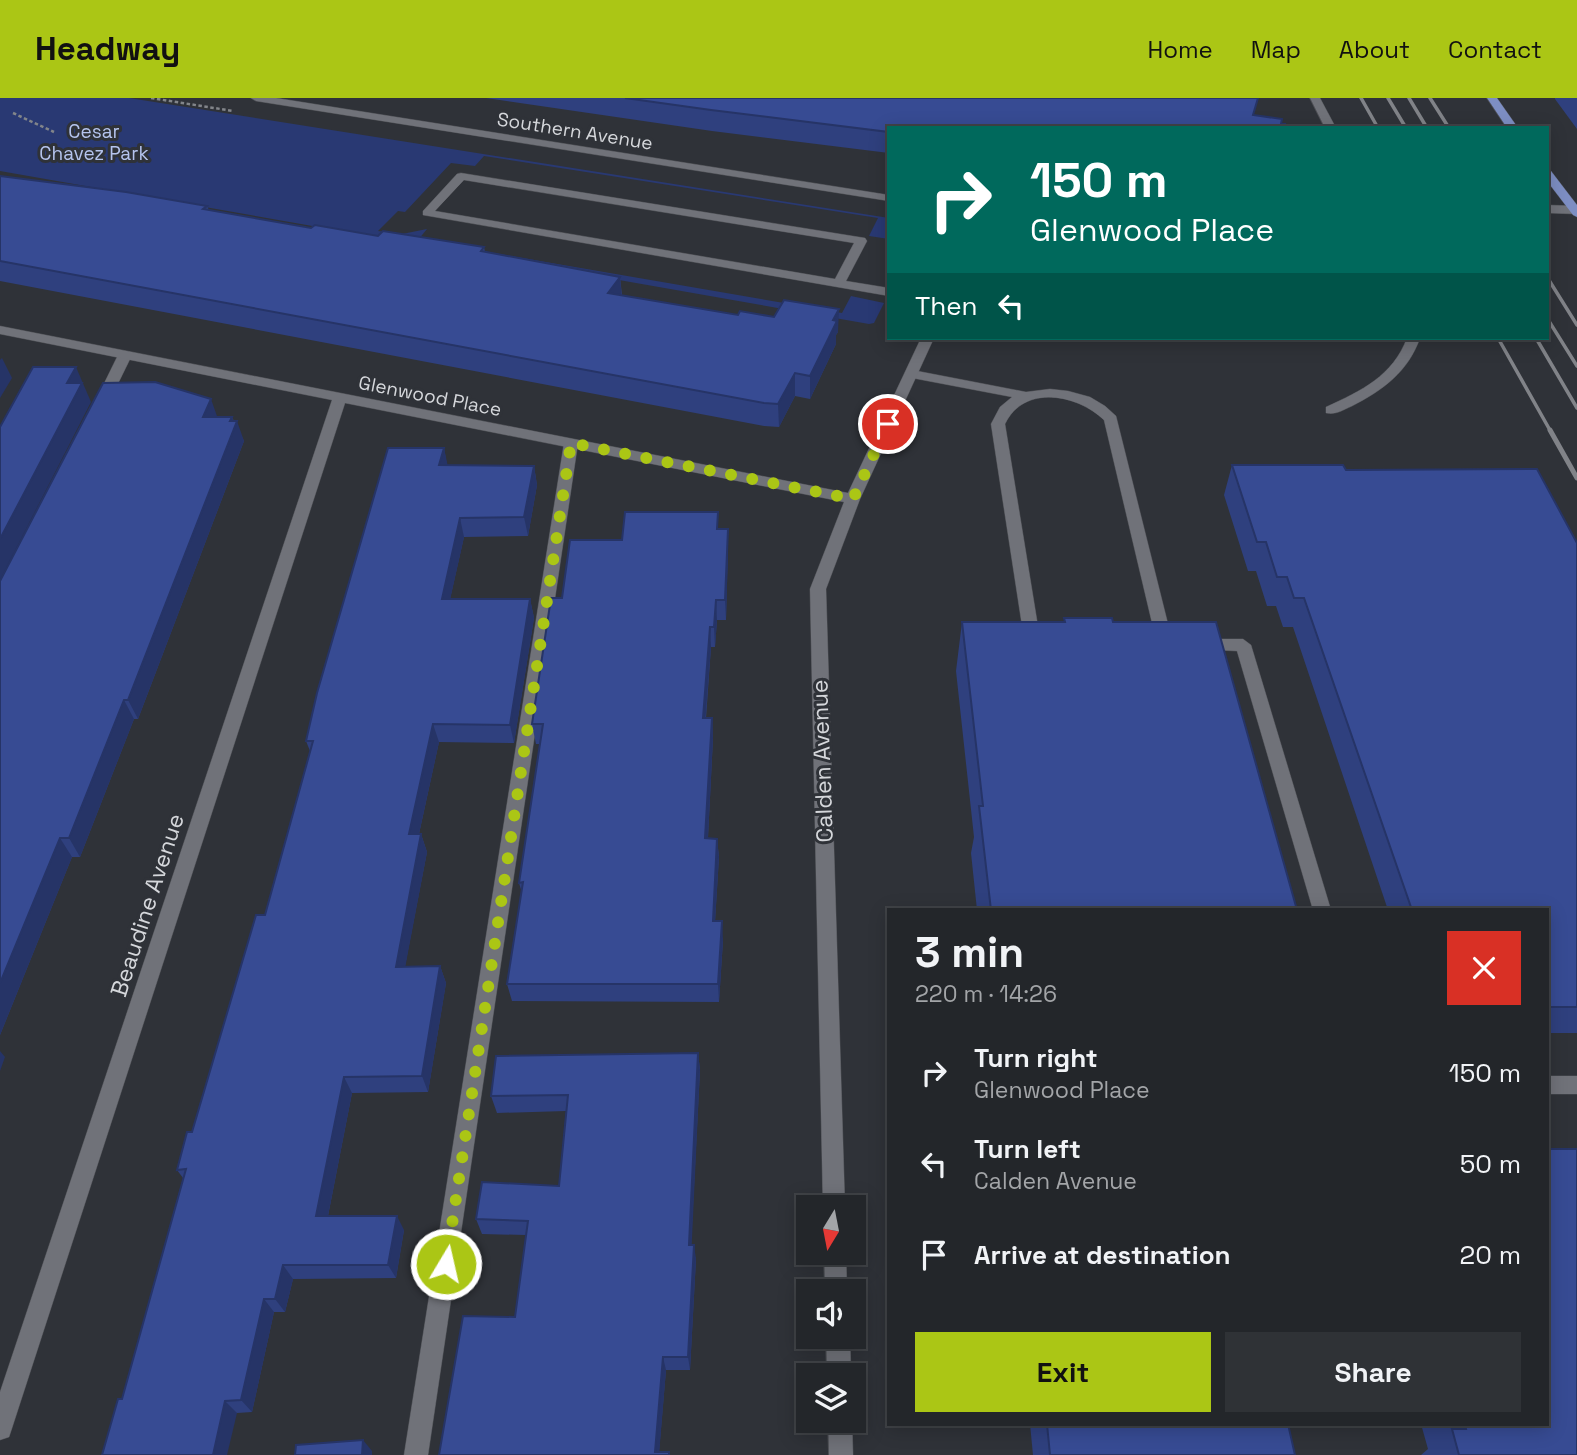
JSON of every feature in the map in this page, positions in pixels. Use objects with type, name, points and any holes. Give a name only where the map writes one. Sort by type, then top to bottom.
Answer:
[{"type":"main road","points":[[1492,98],[1512,126]]},
{"type":"main road","points":[[1549,176],[1576,211]]},
{"type":"street","name":"Southern Avenue","points":[[256,98],[887,198]]},
{"type":"street","points":[[1315,98],[1330,126]]},
{"type":"street","points":[[839,284],[861,240],[461,176],[427,213],[839,284],[887,292]]},
{"type":"street","points":[[1549,209],[1576,211]]},
{"type":"street","name":"Glenwood Place","points":[[0,330],[853,499]]},
{"type":"street","name":"Calden Avenue","points":[[834,1195],[818,589],[853,499],[927,340]]},
{"type":"street","points":[[1331,410],[1365,395],[1386,381],[1404,359],[1412,340]]},
{"type":"street","points":[[94,416],[125,355]]},
{"type":"street","points":[[912,374],[1026,396],[1060,395],[1083,399],[1103,410],[1111,419],[1159,644],[1243,645],[1321,908]]},
{"type":"street","points":[[1026,396],[1006,406],[998,424],[1033,645],[1046,645]]},
{"type":"street","name":"Beaudine Avenue","points":[[0,1428],[340,397]]},
{"type":"street","points":[[416,1455],[571,443]]},
{"type":"street","points":[[1549,1085],[1577,1085]]},
{"type":"street","points":[[840,1433],[841,1455]]},
{"type":"path","points":[[151,98],[209,107]]},
{"type":"path","points":[[13,113],[54,132]]},
{"type":"green space","name":"Cesar Chavez Park","points":[[0,98],[129,98],[887,218],[887,239],[869,236],[878,218],[484,156],[475,166],[451,163],[405,212],[398,211],[378,231],[402,234],[427,229],[418,240],[842,313],[851,296],[884,303],[874,323],[869,324],[0,171]]},
{"type":"building","points":[[625,98],[1258,98],[1253,115],[1282,119],[1281,124],[1285,124],[887,126],[887,132]]},
{"type":"building","points":[[0,176],[126,192],[311,228],[315,225],[378,236],[383,231],[484,247],[481,251],[620,277],[608,293],[738,315],[740,311],[774,317],[784,300],[839,309],[833,320],[837,321],[810,376],[795,373],[778,404],[764,403],[0,261]]},
{"type":"building","points":[[33,367],[76,367],[67,383],[82,383],[0,539],[0,427]]},
{"type":"building","points":[[155,382],[211,399],[203,417],[232,417],[230,421],[237,421],[128,700],[124,700],[69,838],[60,838],[0,983],[0,581],[103,383]]},
{"type":"building","points":[[388,448],[444,448],[439,465],[534,466],[524,517],[460,518],[442,599],[530,599],[510,725],[433,724],[409,834],[421,834],[396,967],[440,966],[422,1076],[344,1077],[316,1216],[397,1216],[388,1265],[283,1265],[275,1299],[264,1299],[241,1400],[225,1401],[213,1455],[102,1455],[118,1399],[122,1399],[186,1169],[177,1170],[187,1132],[192,1132],[256,915],[265,915],[313,741],[306,741],[317,693]]},
{"type":"building","points":[[1232,465],[1343,465],[1346,470],[1537,469],[1577,543],[1577,1007],[1549,1007],[1549,908],[1411,908],[1304,598],[1294,598],[1287,577],[1277,577],[1266,542],[1257,542]]},
{"type":"building","points":[[625,512],[718,512],[717,529],[728,529],[725,600],[716,600],[714,627],[710,627],[703,718],[712,718],[705,838],[717,839],[713,921],[722,921],[718,984],[507,984],[543,724],[532,724],[551,598],[562,598],[570,540],[622,540]]},
{"type":"building","points":[[1064,618],[1112,618],[1113,622],[1216,622],[1296,908],[991,908],[979,806],[983,806],[962,622],[1065,622]]},
{"type":"building","points":[[698,1053],[689,1245],[694,1245],[688,1357],[663,1357],[655,1452],[669,1452],[669,1455],[439,1455],[463,1316],[515,1317],[528,1221],[476,1219],[482,1182],[559,1186],[568,1095],[491,1096],[496,1056]]},
{"type":"building","points":[[1549,1149],[1577,1149],[1577,1455],[1459,1455],[1452,1429],[1466,1429],[1465,1426],[1549,1426]]},
{"type":"building","points":[[1047,1426],[1288,1426],[1295,1455],[1050,1455]]},
{"type":"building","points":[[363,1440],[362,1455],[295,1455],[296,1445]]},
{"type":"railway","points":[[1361,98],[1377,126]]},
{"type":"railway","points":[[1388,98],[1405,126]]},
{"type":"railway","points":[[1409,98],[1426,126]]},
{"type":"railway","points":[[1430,98],[1448,126]]},
{"type":"railway","points":[[1549,280],[1577,325]]},
{"type":"railway","points":[[1549,321],[1577,366]]},
{"type":"railway","points":[[1499,340],[1551,432]]},
{"type":"railway","points":[[1537,340],[1577,408]]},
{"type":"railway","points":[[1550,430],[1577,478]]},
{"type":"route","points":[[446,1264],[571,443],[853,499],[888,424]]}]
